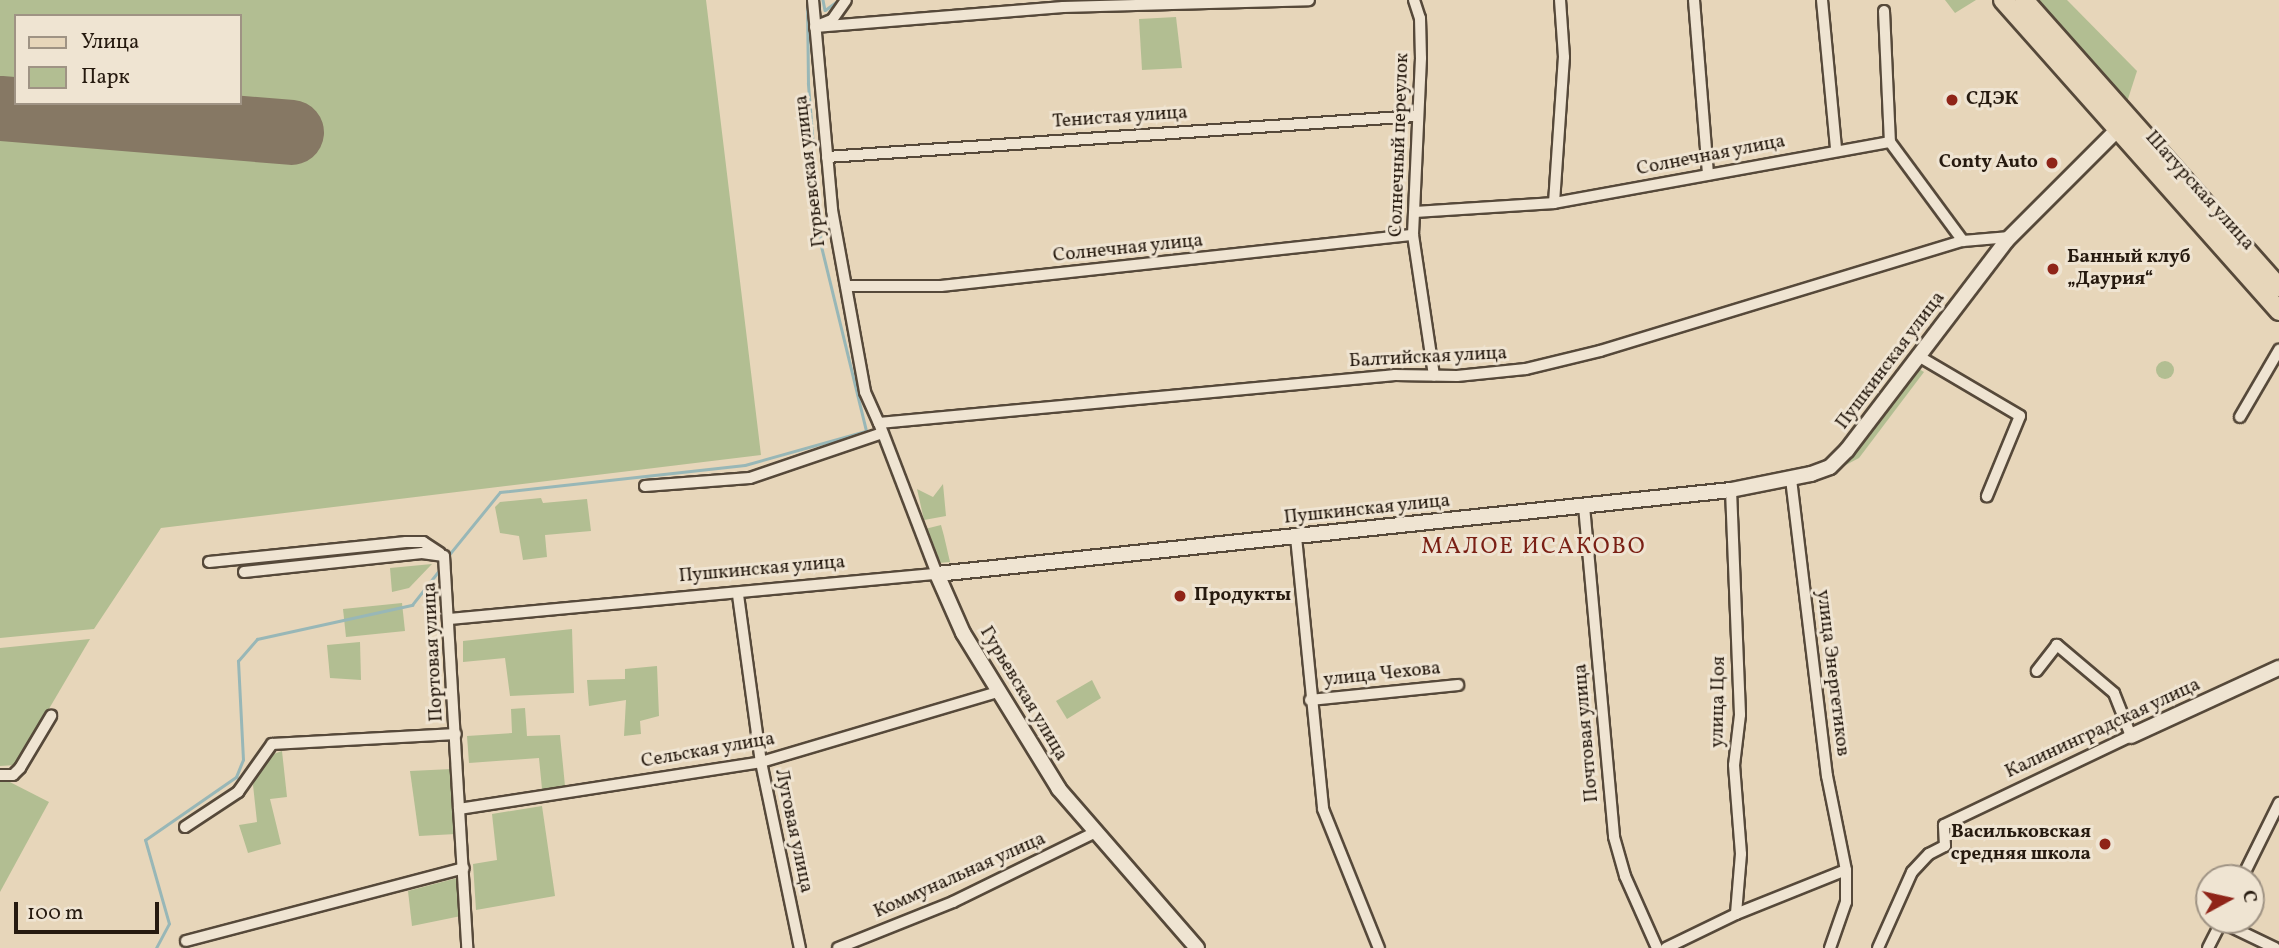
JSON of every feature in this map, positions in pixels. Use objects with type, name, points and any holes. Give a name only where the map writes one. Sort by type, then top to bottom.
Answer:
[{"type":"main road","points":[[2003,0],[2122,124]]},
{"type":"main road","points":[[2024,0],[2122,124]]},
{"type":"main road","name":"Шатурская улица","points":[[2122,124],[2279,287]]},
{"type":"main road","name":"Шатурская улица","points":[[2122,124],[2279,311]]},
{"type":"street","name":"Гурьевская улица","points":[[813,0],[827,157],[865,393],[937,574],[963,633],[1059,789],[1195,947]]},
{"type":"street","points":[[815,27],[832,20],[846,0]]},
{"type":"street","points":[[815,27],[1063,7],[1309,0]]},
{"type":"street","name":"Солнечный переулок","points":[[1414,0],[1420,18],[1421,58],[1416,116],[1416,212],[1413,235],[1434,375]]},
{"type":"street","points":[[1555,203],[1564,57],[1560,0]]},
{"type":"street","points":[[1694,0],[1708,174]]},
{"type":"street","points":[[1822,0],[1836,149]]},
{"type":"street","points":[[1884,11],[1890,142],[1963,241]]},
{"type":"street","name":"Тенистая улица","points":[[827,157],[1416,116]]},
{"type":"street","name":"Пушкинская улица","points":[[449,619],[620,606],[712,591],[738,595],[1140,550],[1296,537],[1731,490],[1791,479],[1830,467],[1920,357],[2010,237],[2122,124]]},
{"type":"street","name":"Солнечная улица","points":[[1416,212],[1555,203],[1836,149],[1890,142]]},
{"type":"street","name":"Солнечная улица","points":[[846,286],[941,286],[1413,235]]},
{"type":"street","name":"Балтийская улица","points":[[645,486],[750,478],[879,425],[1395,375],[1526,369],[1600,351],[1963,241],[2010,237]]},
{"type":"street","points":[[2240,417],[2279,350]]},
{"type":"street","points":[[1920,357],[2020,415],[1987,496]]},
{"type":"street","name":"улица Энергетиков","points":[[1791,479],[1827,776],[1846,870],[1846,902],[1830,948]]},
{"type":"street","name":"улица Цоя","points":[[1731,490],[1740,715],[1734,765],[1741,854],[1737,914]]},
{"type":"street","name":"Почтовая улица","points":[[1584,506],[1614,837],[1625,876],[1657,948]]},
{"type":"street","points":[[1296,537],[1310,700],[1323,809],[1380,948]]},
{"type":"street","points":[[209,562],[406,542],[423,542],[443,555]]},
{"type":"street","name":"Портовая улица","points":[[244,572],[443,555],[448,571],[467,948]]},
{"type":"street","name":"Луговая улица","points":[[738,595],[761,762],[800,948]]},
{"type":"street","points":[[2037,671],[2057,645],[2114,693],[2131,736]]},
{"type":"street","name":"Калининградская улица","points":[[1878,948],[1912,872],[1929,854],[1945,846],[1944,825],[2279,668]]},
{"type":"street","name":"улица Чехова","points":[[1310,700],[1458,685]]},
{"type":"street","name":"Сельская улица","points":[[459,809],[761,762],[998,692]]},
{"type":"street","points":[[1,777],[13,775],[20,768],[51,716]]},
{"type":"street","points":[[185,827],[238,792],[272,744],[456,734]]},
{"type":"street","points":[[2249,864],[2279,803]]},
{"type":"street","name":"Коммунальная улица","points":[[838,948],[953,902],[1096,832]]},
{"type":"street","points":[[186,941],[464,869]]},
{"type":"street","points":[[1666,948],[1737,914],[1846,870]]},
{"type":"street","points":[[2247,934],[2275,948]]},
{"type":"green space","points":[[0,0],[706,0],[761,455],[161,528],[94,629],[0,638],[0,115],[293,143],[295,125],[74,105],[242,105],[242,14],[14,14],[14,100],[0,99]]},
{"type":"green space","points":[[1945,0],[1976,0],[1955,13]]},
{"type":"green space","points":[[2038,0],[2067,0],[2137,71],[2127,102]]},
{"type":"green space","points":[[1176,17],[1182,68],[1142,70],[1139,19]]},
{"type":"green space","points":[[2165,361],[2171,364],[2174,370],[2171,376],[2165,379],[2159,376],[2156,370],[2159,364]]},
{"type":"green space","points":[[1919,369],[1924,372],[1859,458],[1842,467]]},
{"type":"green space","points":[[943,484],[946,516],[924,520],[917,489],[933,497]]},
{"type":"green space","points":[[541,498],[543,503],[587,499],[591,531],[545,535],[547,557],[523,560],[519,536],[500,533],[495,507],[500,502]]},
{"type":"green space","points":[[941,525],[950,562],[939,563],[925,529]]},
{"type":"green space","points":[[432,564],[409,588],[392,592],[390,568]]},
{"type":"green space","points":[[402,603],[405,631],[346,637],[343,609]]},
{"type":"green space","points":[[572,629],[574,693],[510,696],[505,658],[463,662],[463,641]]},
{"type":"green space","points":[[90,639],[16,765],[0,766],[0,648]]},
{"type":"green space","points":[[360,642],[361,680],[330,678],[327,645]]},
{"type":"green space","points":[[657,666],[659,716],[640,721],[641,734],[624,736],[626,700],[589,706],[587,680],[625,679],[625,669]]},
{"type":"green space","points":[[1092,680],[1101,698],[1067,719],[1056,701]]},
{"type":"green space","points":[[525,708],[527,736],[560,735],[565,786],[542,789],[539,758],[469,763],[467,736],[512,733],[511,709]]},
{"type":"green space","points":[[282,751],[287,797],[270,799],[281,844],[248,853],[239,825],[257,822],[253,785],[265,757]]},
{"type":"green space","points":[[452,769],[456,834],[419,836],[410,771]]},
{"type":"green space","points":[[0,777],[49,802],[0,892]]},
{"type":"green space","points":[[542,806],[555,896],[476,910],[473,864],[497,860],[492,814]]},
{"type":"green space","points":[[457,878],[461,916],[412,926],[408,891]]},
{"type":"waterway","points":[[448,556],[500,492],[745,465],[866,431],[821,246],[808,84],[807,0]]},
{"type":"waterway","points":[[823,0],[825,10],[839,0]]},
{"type":"waterway","points":[[156,948],[169,924],[145,840],[236,777],[243,760],[238,661],[257,639],[412,605],[441,568]]},
{"type":"runway","points":[[0,108],[291,132]]},
{"type":"place","name":"СДЭК","points":[[1952,100]]},
{"type":"place","name":"Conty Auto","points":[[2052,163]]},
{"type":"place","name":"Банный клуб „Даурия“","points":[[2053,269]]},
{"type":"place","name":"Продукты","points":[[1180,596]]},
{"type":"place","name":"Васильковская средняя школа","points":[[2105,844]]},
{"type":"district","name":"МАЛОЕ ИСАКОВО","points":[[1534,547]]}]
